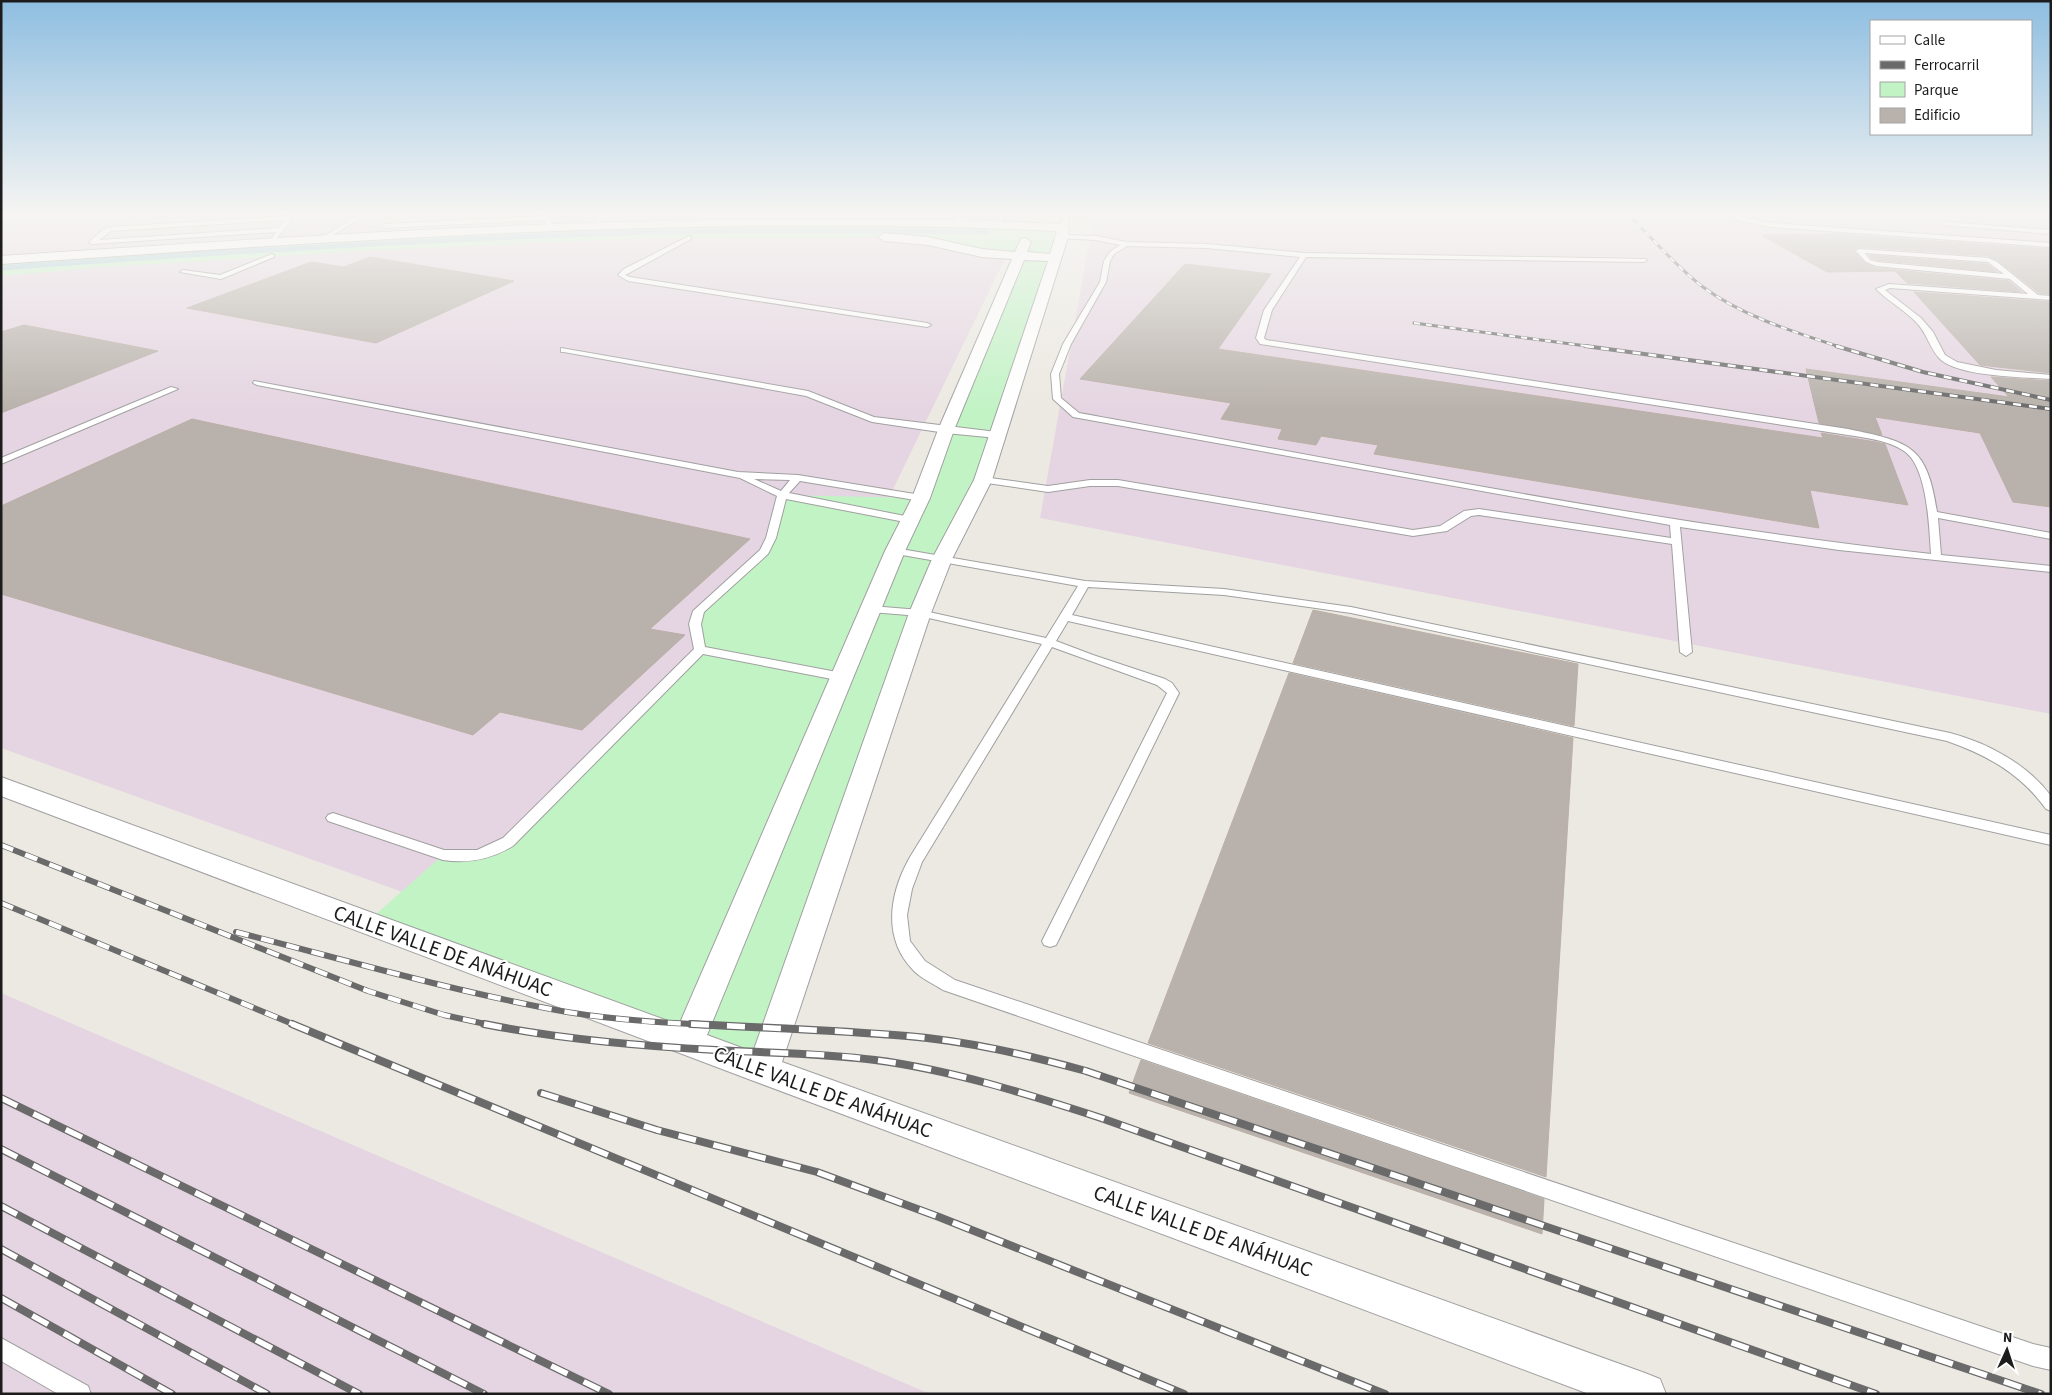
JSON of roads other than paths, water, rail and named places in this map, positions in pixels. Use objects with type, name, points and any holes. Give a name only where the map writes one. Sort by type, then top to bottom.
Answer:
[{"type":"street","points":[[688,1042],[895,551],[921,498],[946,430],[1009,280]]},
{"type":"street","points":[[763,1070],[920,613],[942,559],[983,480],[1047,280]]},
{"type":"street","name":"CALLE VALLE DE ANÁHUAC","points":[[1,786],[763,1070],[1645,1394]]},
{"type":"lane","points":[[635,280],[927,325]]},
{"type":"lane","points":[[1103,280],[1067,344],[1055,374],[1057,399],[1076,414],[1675,523],[1839,548],[2051,569]]},
{"type":"lane","points":[[1288,280],[1268,310],[1260,338],[1263,342],[1848,432],[1900,446],[1912,453],[1919,462],[1933,514],[1936,558]]},
{"type":"lane","points":[[2016,280],[2036,297]]},
{"type":"lane","points":[[2051,298],[1889,286],[1880,289],[1929,332],[1943,357],[1952,363],[1969,368],[2051,377]]},
{"type":"lane","points":[[564,350],[785,389],[829,401],[872,419],[996,435]]},
{"type":"lane","points":[[257,383],[738,475],[798,478],[921,498]]},
{"type":"lane","points":[[1,462],[174,389]]},
{"type":"lane","points":[[738,475],[782,495],[910,520]]},
{"type":"lane","points":[[700,650],[696,617],[705,604],[764,552],[771,538],[782,495],[798,478]]},
{"type":"lane","points":[[983,480],[1048,489],[1090,483],[1118,483],[1413,534],[1443,530],[1468,513],[1479,512],[1677,542]]},
{"type":"lane","points":[[1933,514],[2051,536]]},
{"type":"lane","points":[[1675,523],[1686,652]]},
{"type":"lane","points":[[895,551],[1085,584],[1224,592],[1351,610],[1950,738],[1981,748],[2007,762],[2026,777],[2051,806]]},
{"type":"lane","points":[[1085,584],[915,861],[903,893],[898,922],[902,945],[920,967],[949,985],[2033,1355],[2051,1359]]},
{"type":"lane","points":[[872,609],[920,613],[1049,642],[1089,658],[1161,682],[1171,689],[1173,693],[1050,941]]},
{"type":"lane","points":[[1064,617],[2051,840]]},
{"type":"lane","points":[[700,650],[842,677]]},
{"type":"lane","points":[[333,818],[443,855],[460,858],[478,856],[495,851],[508,842],[700,650]]},
{"type":"lane","points":[[1,1349],[80,1394]]},
{"type":"railway","points":[[1695,280],[1718,297],[1751,315],[1840,347]]},
{"type":"railway","points":[[1414,323],[1594,347]]},
{"type":"railway","points":[[1585,346],[2051,409]]},
{"type":"railway","points":[[1836,346],[1923,372],[2051,400]]},
{"type":"railway","points":[[1,845],[368,991],[444,1015],[490,1025]]},
{"type":"railway","points":[[1,903],[295,1025]]},
{"type":"railway","points":[[236,932],[442,985],[525,1004],[603,1017],[713,1025]]},
{"type":"railway","points":[[292,1024],[1184,1394]]},
{"type":"railway","points":[[484,1024],[541,1034],[629,1044],[875,1060],[961,1076],[1101,1118],[1876,1394]]},
{"type":"railway","points":[[691,1024],[930,1038],[997,1049],[1086,1071],[2041,1394]]},
{"type":"railway","points":[[541,1093],[657,1130],[817,1172],[939,1217],[1385,1394]]},
{"type":"railway","points":[[1,1098],[609,1394]]},
{"type":"railway","points":[[1,1149],[484,1394]]},
{"type":"railway","points":[[1,1206],[359,1394]]},
{"type":"railway","points":[[1,1249],[267,1394]]},
{"type":"railway","points":[[1,1298],[172,1394]]}]
